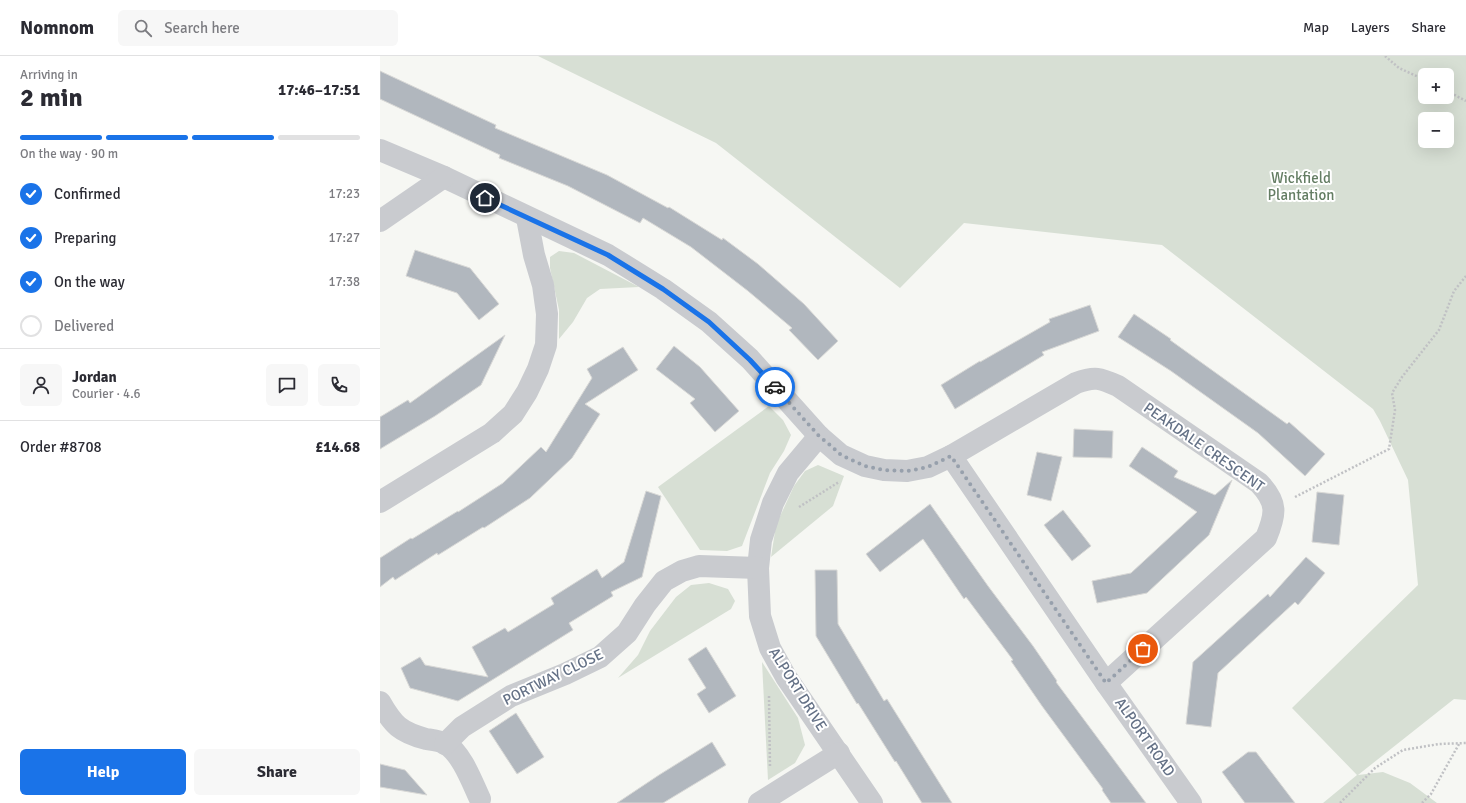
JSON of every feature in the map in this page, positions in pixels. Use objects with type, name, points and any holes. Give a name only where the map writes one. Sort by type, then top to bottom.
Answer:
[{"type":"street","points":[[380,150],[444,177],[527,218],[608,255],[663,289],[709,322],[750,360],[819,436],[841,455],[865,466],[884,470],[908,471],[928,467],[951,456]]},
{"type":"street","points":[[380,221],[444,177]]},
{"type":"street","points":[[380,502],[492,433],[513,414],[527,392],[538,369],[546,344],[547,314],[527,218]]},
{"type":"street","name":"PEAKDALE CRESCENT","points":[[951,456],[1076,382],[1088,378],[1102,379],[1118,386],[1259,483],[1269,494],[1274,508],[1273,521],[1266,538],[1106,683]]},
{"type":"street","name":"ALPORT DRIVE","points":[[819,436],[788,473],[773,503],[761,540],[758,568],[760,616],[770,648],[786,677],[872,803]]},
{"type":"street","name":"ALPORT ROAD","points":[[951,456],[1106,683],[1191,803]]},
{"type":"street","name":"PORTWAY CLOSE","points":[[446,744],[462,727],[511,696],[566,674],[600,657],[627,633],[645,605],[664,581],[682,571],[699,566],[758,568]]},
{"type":"street","points":[[380,702],[388,716],[401,730],[446,744],[457,753],[480,799]]},
{"type":"street","points":[[765,799],[839,753]]},
{"type":"path","points":[[1385,56],[1399,68],[1418,77]]},
{"type":"path","points":[[1454,94],[1466,100]]},
{"type":"path","points":[[1292,499],[1389,449],[1395,410],[1392,393],[1402,376],[1439,330],[1454,291],[1466,276]]},
{"type":"path","points":[[797,508],[865,466]]},
{"type":"path","points":[[765,799],[769,695]]},
{"type":"path","points":[[1340,803],[1375,768],[1403,750],[1440,744],[1466,743]]},
{"type":"path","points":[[1422,803],[1431,794],[1459,744]]},
{"type":"green space","name":"Wickfield Plantation","points":[[538,56],[1466,56],[1466,700],[1454,699],[1358,775],[1383,772],[1410,783],[1437,803],[1323,803],[1357,775],[1292,708],[1418,585],[1408,480],[1373,409],[1162,245],[964,223],[900,288],[716,143]]},
{"type":"green space","points":[[559,251],[574,253],[639,287],[600,289],[587,298],[573,322],[559,339],[559,310],[550,268],[550,257]]},
{"type":"green space","points":[[769,406],[783,420],[791,435],[784,451],[770,473],[742,546],[727,551],[700,550],[658,487]]},
{"type":"green space","points":[[818,465],[844,476],[833,506],[771,557],[776,525],[794,486],[805,471]]},
{"type":"green space","points":[[709,583],[728,589],[735,601],[731,609],[618,678],[638,655],[650,631],[676,597],[691,585]]},
{"type":"green space","points":[[762,662],[798,718],[805,745],[795,763],[768,780]]},
{"type":"building","points":[[380,71],[496,125],[495,128],[607,175],[668,208],[669,207],[722,240],[723,238],[758,264],[804,304],[838,341],[818,360],[789,330],[792,328],[748,291],[691,247],[643,218],[640,223],[568,186],[499,158],[500,155],[380,99]]},
{"type":"building","points":[[415,250],[470,268],[499,304],[479,320],[457,293],[406,276]]},
{"type":"building","points":[[1090,305],[1099,331],[1042,352],[1044,355],[955,409],[941,385],[980,361],[1050,322],[1049,319]]},
{"type":"building","points":[[1134,314],[1171,339],[1170,340],[1287,424],[1289,422],[1325,454],[1305,476],[1258,433],[1171,371],[1118,337]]},
{"type":"building","points":[[505,335],[481,385],[435,416],[380,449],[380,417],[408,400],[410,403]]},
{"type":"building","points":[[674,346],[700,367],[739,411],[715,432],[690,403],[695,399],[656,369]]},
{"type":"building","points":[[623,347],[638,370],[585,404],[600,414],[572,458],[530,498],[484,528],[483,527],[438,555],[437,553],[395,580],[393,577],[380,587],[380,558],[411,538],[412,539],[458,512],[503,483],[541,447],[546,452],[592,378],[587,369]]},
{"type":"building","points":[[1074,429],[1113,431],[1112,458],[1073,457]]},
{"type":"building","points":[[1142,447],[1178,471],[1174,477],[1215,495],[1232,480],[1209,535],[1147,593],[1097,603],[1092,581],[1131,573],[1197,512],[1129,466]]},
{"type":"building","points":[[1037,452],[1062,457],[1051,501],[1027,495]]},
{"type":"building","points":[[646,491],[661,496],[642,577],[611,592],[613,596],[569,623],[573,630],[458,701],[410,688],[401,668],[420,657],[425,665],[488,677],[472,647],[505,628],[508,632],[554,604],[551,598],[597,569],[602,578],[624,562]]},
{"type":"building","points":[[1317,492],[1344,495],[1339,545],[1312,542]]},
{"type":"building","points":[[930,504],[1033,646],[1057,681],[1056,682],[1146,803],[1111,803],[1102,790],[1103,789],[1011,661],[1013,660],[966,597],[964,599],[923,539],[880,572],[866,554]]},
{"type":"building","points":[[1063,510],[1091,546],[1072,561],[1044,525]]},
{"type":"building","points":[[1306,557],[1325,573],[1298,605],[1295,602],[1218,673],[1211,727],[1186,724],[1193,662],[1268,594],[1270,597]]},
{"type":"building","points":[[815,570],[837,570],[838,624],[884,701],[887,699],[952,803],[922,803],[858,703],[857,704],[816,636]]},
{"type":"building","points":[[706,647],[736,696],[709,713],[697,694],[706,688],[688,659]]},
{"type":"building","points":[[516,713],[544,757],[517,774],[489,731]]},
{"type":"building","points":[[712,742],[726,765],[663,803],[617,803],[659,775]]},
{"type":"building","points":[[1248,752],[1256,752],[1295,803],[1245,803],[1222,772]]},
{"type":"building","points":[[380,764],[405,770],[427,795],[380,787]]},
{"type":"way so far","points":[[775,387],[819,436],[841,455],[865,466],[884,470],[908,471],[928,467],[951,456],[1106,683],[1143,649]]},
{"type":"route","points":[[485,198],[608,255],[663,289],[709,322],[750,360],[775,387]]}]
